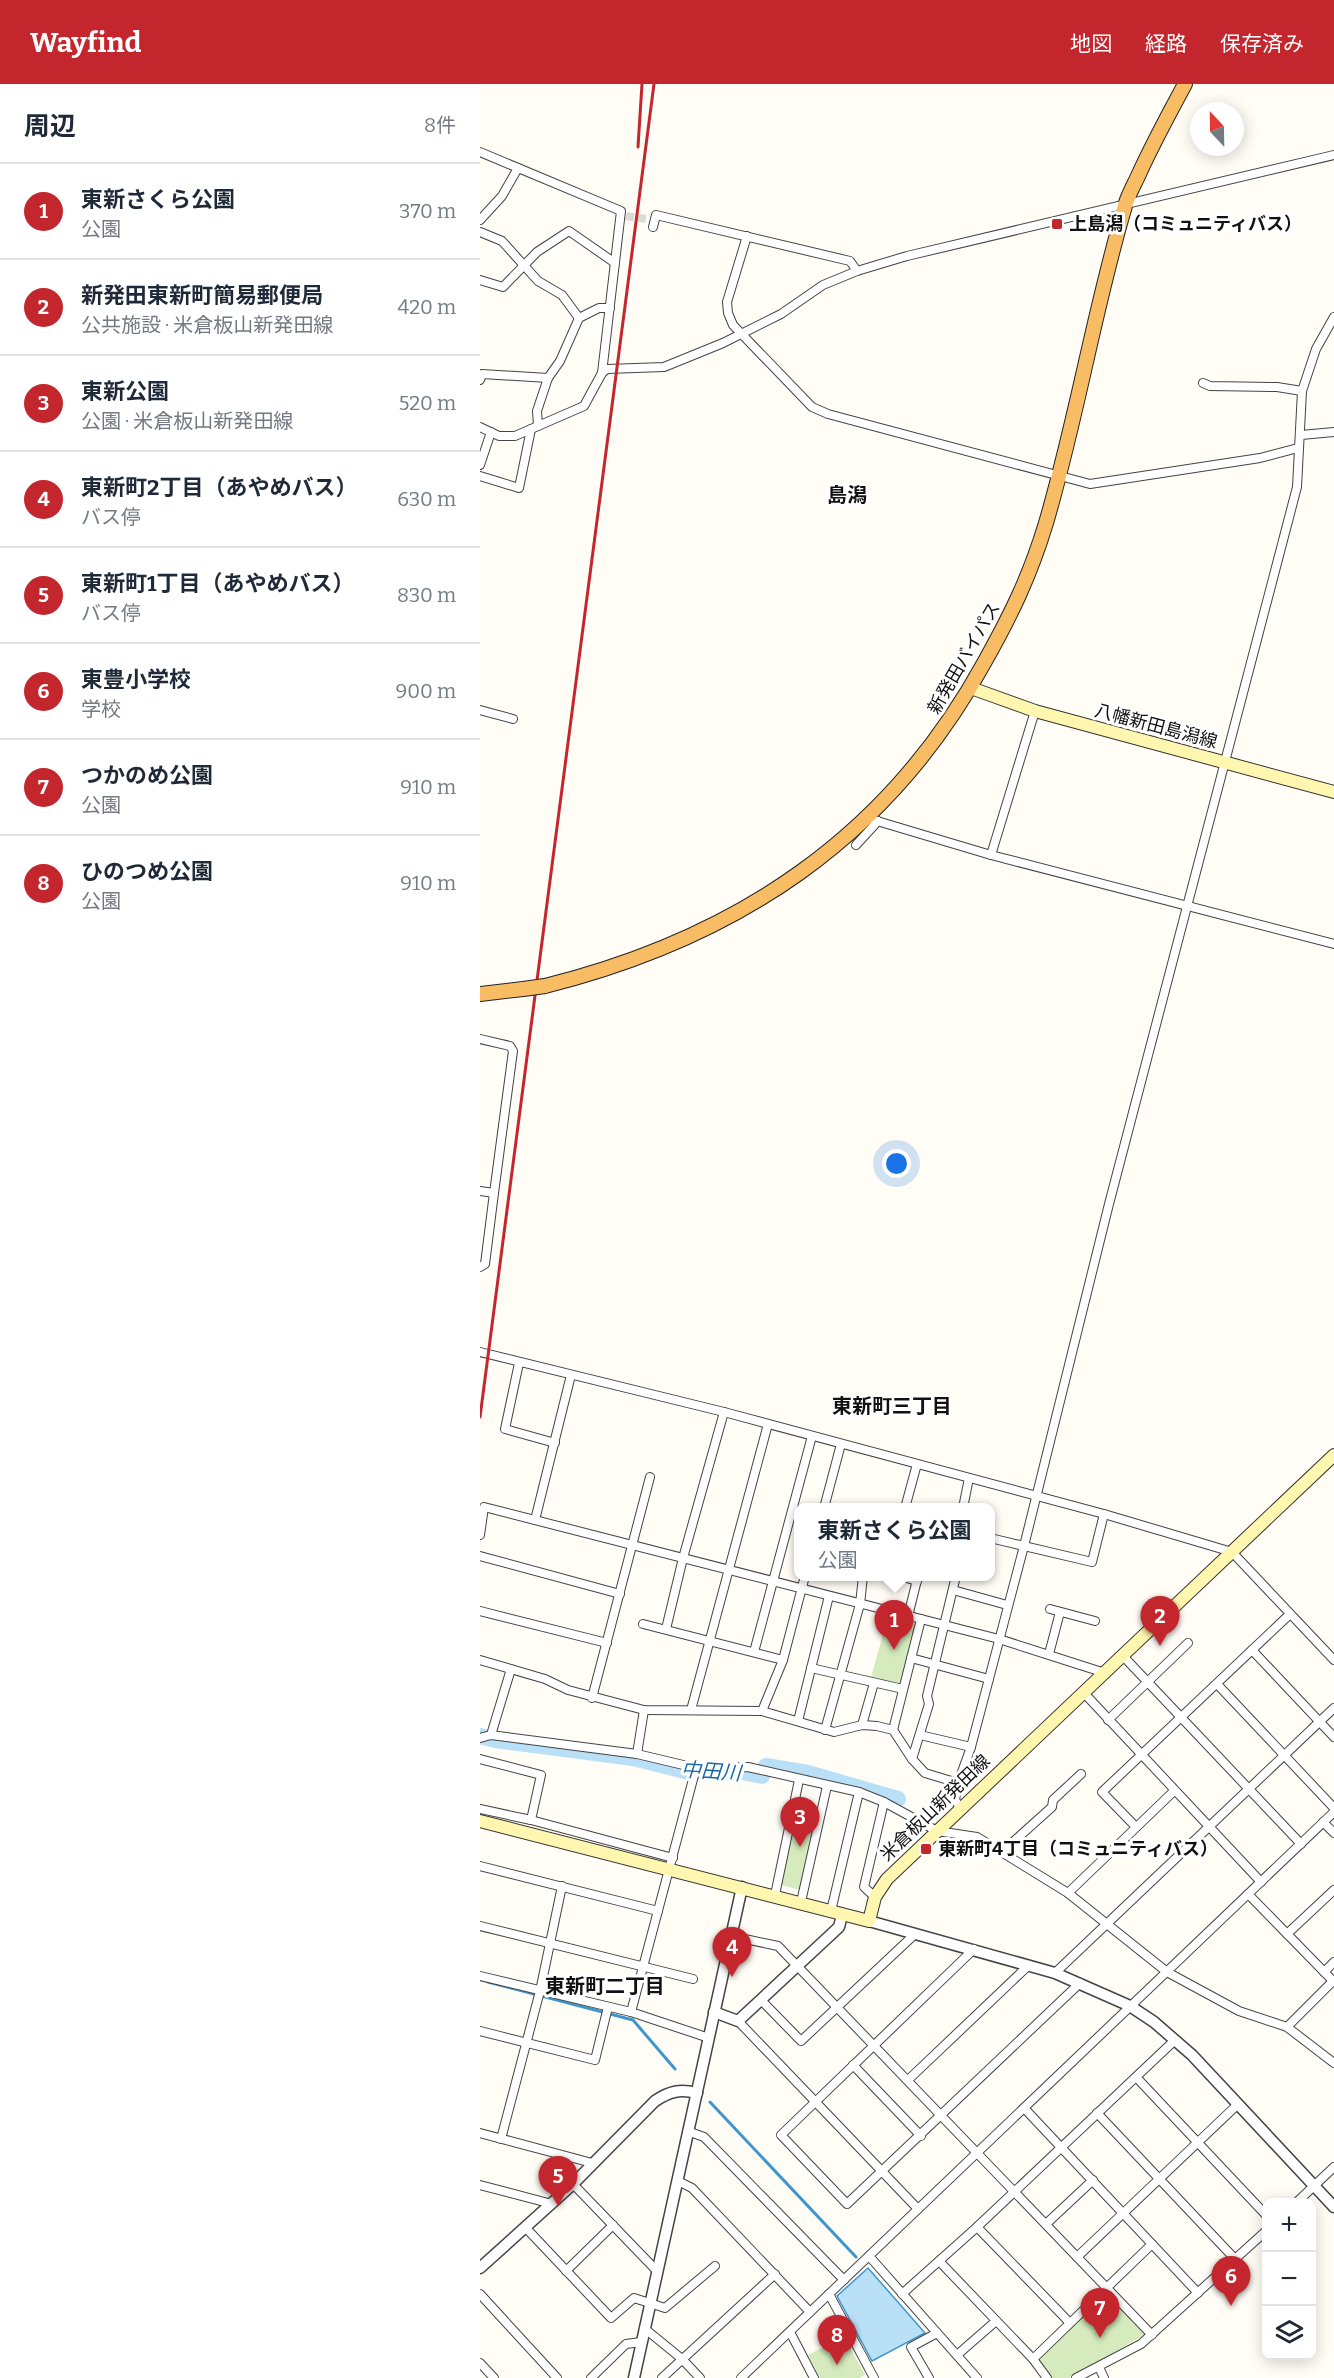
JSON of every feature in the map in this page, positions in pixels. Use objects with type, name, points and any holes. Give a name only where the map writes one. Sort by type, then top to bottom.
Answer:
[{"type":"highway","name":"新発田バイパス","points":[[480,994],[523,990],[596,973],[645,956],[715,925],[771,893],[873,820],[922,759],[971,688],[1026,584],[1059,475],[1126,204],[1156,138],[1185,84]]},
{"type":"main road","name":"八幡新田島潟線","points":[[971,688],[1035,711],[1334,792]]},
{"type":"main road","name":"米倉板山新発田線","points":[[869,1921],[875,1897],[887,1879],[1334,1455]]},
{"type":"main road","points":[[480,1821],[671,1864],[742,1887],[869,1921]]},
{"type":"street","points":[[480,152],[621,211],[624,215],[615,263],[602,373],[584,406],[514,436],[499,436],[480,427]]},
{"type":"street","points":[[602,373],[607,369],[664,367],[781,314],[823,285],[857,271],[907,256],[1334,155]]},
{"type":"street","points":[[480,220],[501,196],[518,168]]},
{"type":"street","points":[[651,222],[656,215],[747,236],[850,261],[857,271]]},
{"type":"street","points":[[480,280],[503,287],[537,252],[569,231],[615,263]]},
{"type":"street","points":[[480,232],[502,241],[538,281],[562,296],[579,318]]},
{"type":"street","points":[[747,236],[727,302],[728,313],[733,325],[812,407],[828,414],[1090,484],[1260,458],[1299,448]]},
{"type":"street","points":[[480,476],[519,488],[537,411],[548,378],[560,361],[579,318],[599,308],[610,308]]},
{"type":"street","points":[[961,1809],[956,1800],[958,1783],[971,1747],[1024,1546],[1112,1193],[1297,486],[1302,391],[1316,349],[1334,317]]},
{"type":"street","points":[[480,380],[482,374],[548,378]]},
{"type":"street","points":[[1203,383],[1210,386],[1277,387],[1302,391]]},
{"type":"street","points":[[480,465],[491,432]]},
{"type":"street","points":[[1301,435],[1334,432]]},
{"type":"street","points":[[480,710],[513,719]]},
{"type":"street","points":[[992,855],[1035,711]]},
{"type":"street","points":[[856,845],[873,820],[992,855],[1334,944]]},
{"type":"street","points":[[480,1039],[510,1046],[513,1051],[485,1264],[480,1267]]},
{"type":"street","points":[[480,1191],[494,1193]]},
{"type":"street","points":[[480,1352],[724,1412],[1104,1514],[1233,1552],[1334,1660]]},
{"type":"street","points":[[519,1363],[505,1428],[555,1443]]},
{"type":"street","points":[[535,1520],[572,1374]]},
{"type":"street","points":[[666,1629],[683,1558],[724,1412]]},
{"type":"street","points":[[691,1710],[768,1424]]},
{"type":"street","points":[[754,1652],[812,1436]]},
{"type":"street","points":[[825,1503],[841,1444]]},
{"type":"street","points":[[905,1503],[917,1464]]},
{"type":"street","points":[[592,1698],[650,1477]]},
{"type":"street","points":[[964,1503],[969,1478]]},
{"type":"street","points":[[480,1535],[484,1507],[999,1639],[1105,1672]]},
{"type":"street","points":[[995,1540],[1092,1562],[1104,1514]]},
{"type":"street","points":[[480,1556],[620,1594]]},
{"type":"street","points":[[762,1711],[783,1660],[804,1581]]},
{"type":"street","points":[[825,1730],[860,1604],[862,1581]]},
{"type":"street","points":[[908,1616],[917,1581]]},
{"type":"street","points":[[912,1759],[929,1704],[927,1696],[955,1581]]},
{"type":"street","points":[[952,1590],[1007,1605]]},
{"type":"street","points":[[798,1721],[829,1596]]},
{"type":"street","points":[[1050,1609],[1095,1621]]},
{"type":"street","points":[[480,1611],[607,1643]]},
{"type":"street","points":[[1049,1654],[1060,1612]]},
{"type":"street","points":[[1136,1827],[1102,1791],[1290,1614]]},
{"type":"street","points":[[893,1730],[921,1619]]},
{"type":"street","points":[[643,1624],[783,1660]]},
{"type":"street","points":[[1108,1720],[1188,1643]]},
{"type":"street","points":[[1252,1650],[1334,1737]]},
{"type":"street","points":[[1124,1656],[1301,1844]]},
{"type":"street","points":[[911,1658],[989,1679]]},
{"type":"street","points":[[480,1660],[545,1679],[592,1698],[644,1710],[762,1711],[834,1732],[861,1725],[893,1730],[912,1759],[925,1773],[958,1783]]},
{"type":"street","points":[[811,1668],[903,1689]]},
{"type":"street","points":[[491,1735],[511,1669]]},
{"type":"street","points":[[861,1725],[874,1683]]},
{"type":"street","points":[[741,2378],[1334,1810],[1217,1684]]},
{"type":"street","points":[[1084,1693],[1261,1882]]},
{"type":"street","points":[[1055,1973],[1334,1708]]},
{"type":"street","points":[[637,1754],[644,1710]]},
{"type":"street","points":[[480,1738],[491,1735],[637,1754],[696,1768],[748,1767],[859,1792],[884,1802],[938,1831],[977,1837],[1003,1851],[1068,1893],[1167,1972],[1239,2011],[1287,2027],[1334,2063]]},
{"type":"street","points":[[920,1735],[971,1747]]},
{"type":"street","points":[[480,1759],[541,1775],[531,1820]]},
{"type":"street","points":[[631,2012],[696,1768]]},
{"type":"street","points":[[1003,1851],[1052,1807],[1053,1800],[1081,1774]]},
{"type":"street","points":[[775,1895],[799,1780]]},
{"type":"street","points":[[801,1902],[827,1786]]},
{"type":"street","points":[[1068,1893],[1174,1791]]},
{"type":"street","points":[[738,2021],[839,1927],[836,1913],[859,1792]]},
{"type":"street","points":[[875,1897],[864,1887],[884,1802]]},
{"type":"street","points":[[480,1809],[531,1820],[671,1864]]},
{"type":"street","points":[[1323,1822],[1334,1833]]},
{"type":"street","points":[[480,1866],[658,1911]]},
{"type":"street","points":[[501,2139],[540,1991],[562,1886]]},
{"type":"street","points":[[634,2378],[656,2270],[690,2132],[742,1887]]},
{"type":"street","points":[[1287,1934],[1334,1890]]},
{"type":"street","points":[[1248,1894],[1334,1982],[1287,2027]]},
{"type":"street","points":[[869,1921],[1055,1973],[1130,2006],[1175,2040],[1334,2207]]},
{"type":"street","points":[[480,1926],[693,1979]]},
{"type":"street","points":[[761,2000],[801,2041],[915,1934]]},
{"type":"street","points":[[731,1936],[778,1946],[1152,2335]]},
{"type":"street","points":[[974,1949],[781,2134],[847,2204],[1080,1983]]},
{"type":"street","points":[[1324,1972],[1334,1962]]},
{"type":"street","points":[[908,2080],[1029,1965]]},
{"type":"street","points":[[480,1976],[631,2012],[709,2038]]},
{"type":"street","points":[[480,2031],[595,2060],[608,2007]]},
{"type":"street","points":[[714,2012],[738,2021],[918,2209]]},
{"type":"street","points":[[902,2294],[977,2227],[1175,2040]]},
{"type":"street","points":[[853,2065],[921,2136]]},
{"type":"street","points":[[1136,2077],[1262,2211]]},
{"type":"street","points":[[480,2268],[573,2184],[655,2101],[667,2093],[680,2090],[697,2093]]},
{"type":"street","points":[[1077,2257],[1237,2105]]},
{"type":"street","points":[[1024,2108],[1198,2293]]},
{"type":"street","points":[[1097,2113],[1235,2259]]},
{"type":"street","points":[[690,2132],[704,2137],[844,2280]]},
{"type":"street","points":[[480,2133],[592,2163]]},
{"type":"street","points":[[1301,2198],[1334,2167]]},
{"type":"street","points":[[1046,2224],[1093,2180]]},
{"type":"street","points":[[678,2181],[692,2188],[810,2312]]},
{"type":"street","points":[[573,2184],[656,2270]]},
{"type":"street","points":[[480,2185],[552,2204]]},
{"type":"street","points":[[566,2271],[613,2225]]},
{"type":"street","points":[[525,2227],[611,2318],[634,2298],[665,2308],[715,2266]]},
{"type":"street","points":[[977,2227],[1070,2323]]},
{"type":"street","points":[[1076,2378],[1141,2344],[1262,2235]]},
{"type":"street","points":[[1033,2359],[1152,2244]]},
{"type":"street","points":[[868,2256],[978,2378]]},
{"type":"street","points":[[939,2261],[1033,2359],[1047,2378]]},
{"type":"street","points":[[662,2378],[775,2274]]},
{"type":"street","points":[[480,2294],[557,2378]]},
{"type":"street","points":[[829,2294],[874,2378]]},
{"type":"street","points":[[957,2355],[996,2321]]},
{"type":"street","points":[[644,2328],[682,2359],[700,2378]]},
{"type":"street","points":[[790,2332],[814,2378]]},
{"type":"street","points":[[929,2378],[911,2347],[937,2333]]},
{"type":"street","points":[[591,2378],[626,2344],[641,2342]]},
{"type":"street","points":[[480,2363],[494,2378]]},
{"type":"street","points":[[1099,2367],[1104,2378]]},
{"type":"street","points":[[752,2368],[757,2378]]},
{"type":"green space","points":[[888,1617],[916,1624],[900,1683],[871,1677]]},
{"type":"green space","points":[[798,1804],[819,1808],[800,1890],[781,1885]]},
{"type":"green space","points":[[1108,2293],[1146,2334],[1069,2378],[1052,2378],[1038,2360]]},
{"type":"green space","points":[[844,2337],[865,2375],[859,2378],[820,2378],[808,2355]]},
{"type":"water","points":[[868,2268],[925,2333],[872,2361],[837,2296]]},
{"type":"waterway","name":"中田川","points":[[480,1736],[495,1740],[633,1758],[689,1772],[737,1771],[762,1776],[766,1766],[808,1773],[898,1799]]},
{"type":"waterway","points":[[488,1982],[633,2020],[675,2069]]},
{"type":"waterway","points":[[710,2102],[856,2257]]},
{"type":"tunnel","points":[[626,216],[646,219]]},
{"type":"railway","points":[[638,147],[642,84]]},
{"type":"railway","points":[[480,1417],[654,84]]},
{"type":"place","name":"上島潟（コミュニティバス）","points":[[1057,224]]},
{"type":"place","name":"新発田東新町簡易郵便局","points":[[1160,1646]]},
{"type":"place","name":"東新さくら公園","points":[[894,1650]]},
{"type":"place","name":"東新公園","points":[[800,1847]]},
{"type":"place","name":"東新町4丁目（コミュニティバス）","points":[[926,1849]]},
{"type":"place","name":"東新町2丁目（あやめバス）","points":[[732,1977]]},
{"type":"place","name":"東新町1丁目（あやめバス）","points":[[558,2206]]},
{"type":"place","name":"東豊小学校","points":[[1231,2306]]},
{"type":"place","name":"つかのめ公園","points":[[1100,2338]]},
{"type":"place","name":"ひのつめ公園","points":[[837,2365]]},
{"type":"district","name":"島潟","points":[[847,495]]},
{"type":"district","name":"東新町三丁目","points":[[892,1406]]},
{"type":"district","name":"東新町二丁目","points":[[605,1986]]}]
